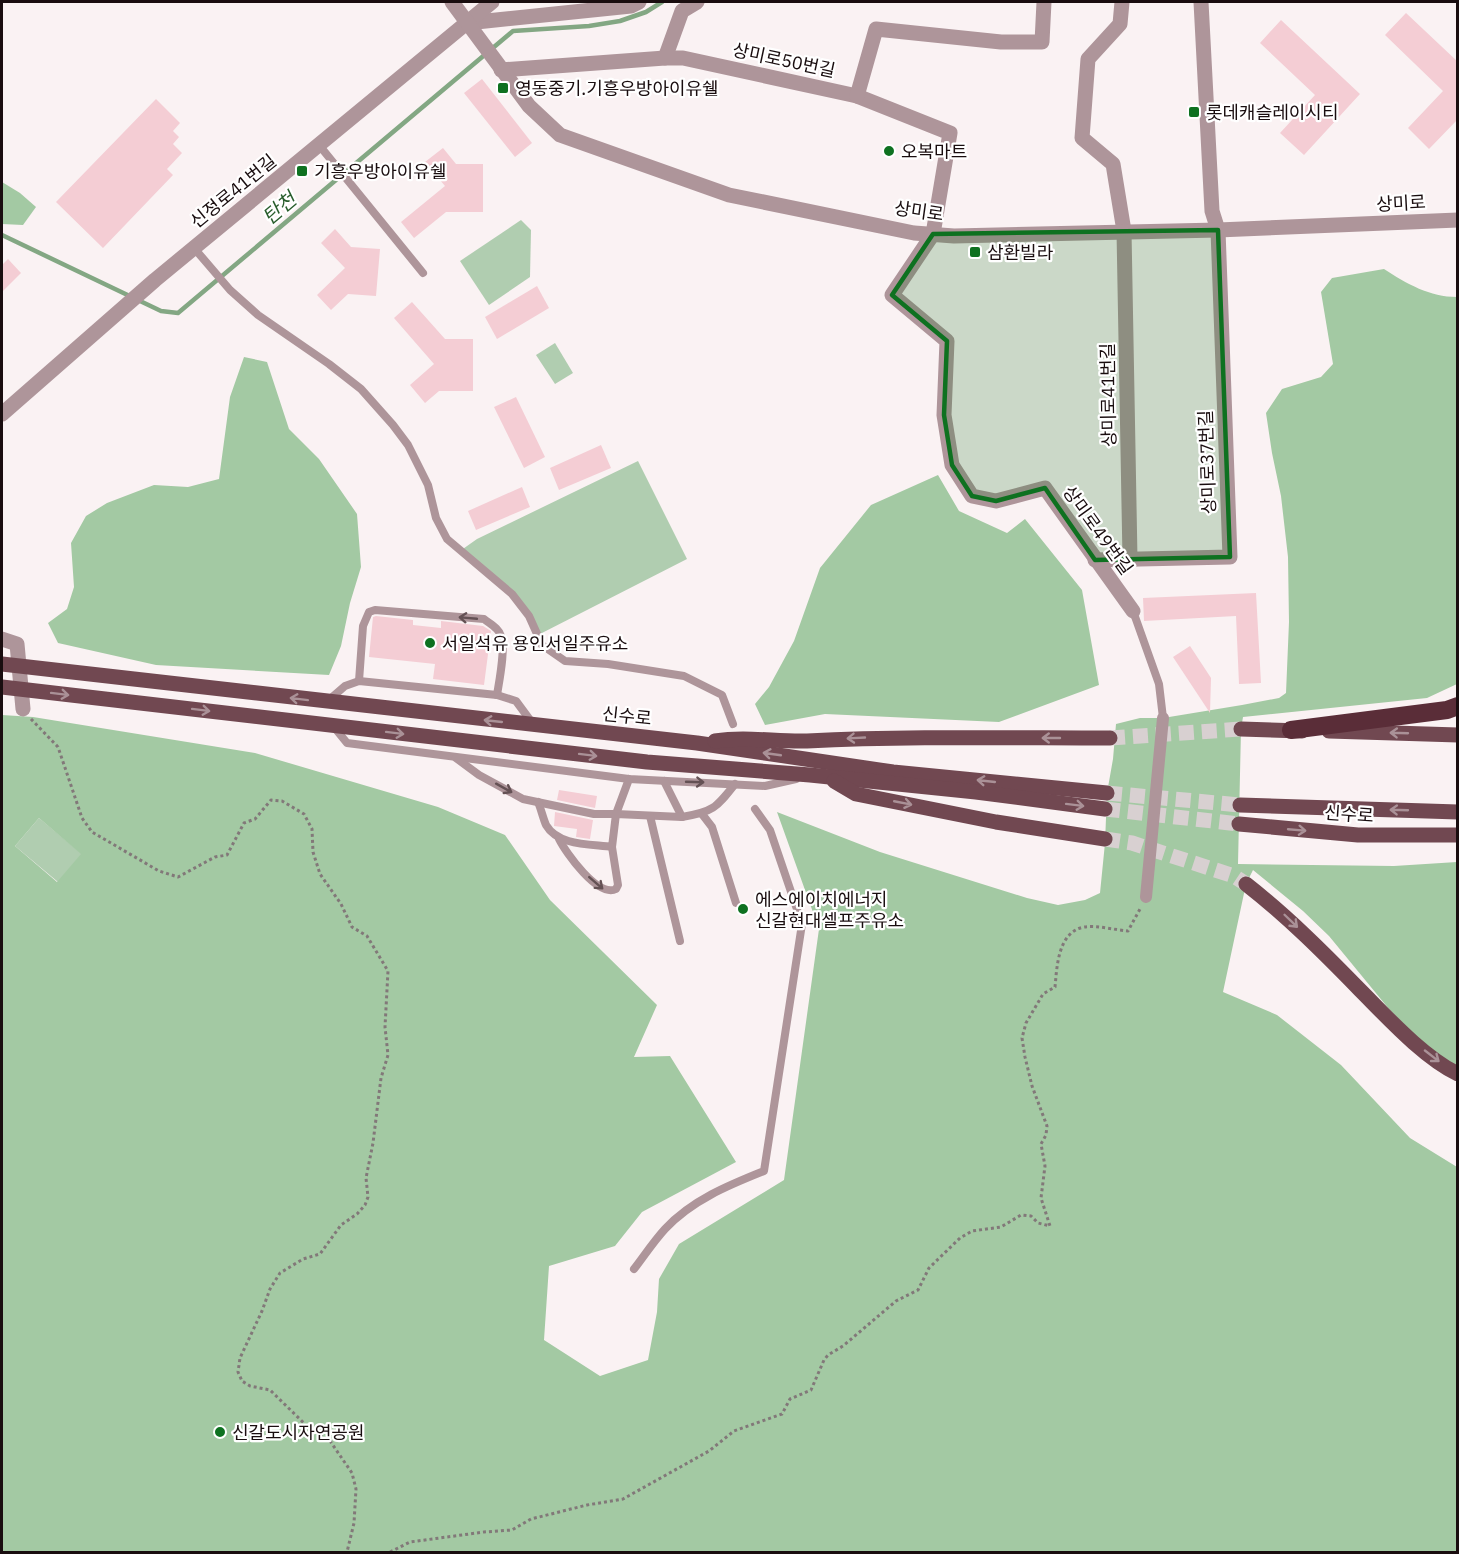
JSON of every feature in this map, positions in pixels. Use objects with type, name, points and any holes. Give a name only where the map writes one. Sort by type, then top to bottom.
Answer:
[{"type":"highway","points":[[1291,730],[1447,710],[1458,706]]},
{"type":"main road","name":"신수로","points":[[2,664],[697,743],[1106,801],[976,792],[810,775],[647,762],[2,687]]},
{"type":"main road","points":[[1240,729],[1458,735]]},
{"type":"main road","points":[[697,743],[735,738],[803,741],[867,737],[1110,738]]},
{"type":"main road","points":[[829,778],[856,794],[996,822],[1105,839]]},
{"type":"main road","name":"신수로","points":[[1240,805],[1458,812]]},
{"type":"main road","name":"신수로","points":[[1239,824],[1358,835],[1458,835]]},
{"type":"main road","points":[[1246,884],[1277,908],[1389,1020],[1428,1053],[1458,1074]]},
{"type":"street","name":"상미로","points":[[452,2],[529,106],[560,135],[729,195],[914,232],[954,236],[1218,230],[1458,219]]},
{"type":"street","name":"신정로41번길","points":[[2,414],[155,280],[492,2]]},
{"type":"street","points":[[467,23],[632,6],[639,2]]},
{"type":"street","points":[[665,58],[682,11],[697,2]]},
{"type":"street","points":[[857,96],[876,28],[1001,42],[1042,42],[1044,2]]},
{"type":"street","name":"상미로41번길","points":[[1122,2],[1120,24],[1088,59],[1082,138],[1113,164],[1124,231],[1130,559]]},
{"type":"street","points":[[1202,2],[1212,211],[1218,230]]},
{"type":"street","name":"상미로50번길","points":[[501,70],[683,58],[857,96],[950,133],[933,234]]},
{"type":"street","name":"상미로37번길","points":[[1095,560],[1230,557],[1218,230]]},
{"type":"street","name":"상미로49번길","points":[[933,234],[892,295],[947,341],[944,415],[952,465],[972,496],[996,501],[1045,488],[1133,611]]},
{"type":"street","points":[[2,639],[17,644],[23,709]]},
{"type":"street","points":[[1146,897],[1163,718]]},
{"type":"lane","points":[[319,145],[423,273]]},
{"type":"lane","points":[[194,248],[230,290],[258,315],[361,389],[393,425],[408,445],[428,485],[436,518],[447,539],[512,594],[529,616],[542,645],[565,661],[608,664],[684,676],[722,695],[733,724]]},
{"type":"lane","points":[[359,681],[363,626],[369,612],[375,610],[484,619],[502,636],[502,658],[497,695]]},
{"type":"lane","points":[[1133,611],[1159,684],[1163,718]]},
{"type":"lane","points":[[326,702],[345,686],[359,681],[497,695],[516,701],[534,725]]},
{"type":"lane","points":[[333,725],[347,743],[629,779],[765,786],[810,775]]},
{"type":"lane","points":[[455,757],[479,775],[523,799],[594,814],[682,817],[702,814],[718,806],[735,784]]},
{"type":"lane","points":[[538,802],[547,826],[559,838],[566,854],[600,888],[612,891],[618,885],[612,847],[616,814],[629,779]]},
{"type":"lane","points":[[664,781],[682,817]]},
{"type":"lane","points":[[634,1269],[666,1228],[694,1204],[735,1182],[764,1171],[802,924],[770,830],[755,809]]},
{"type":"lane","points":[[702,814],[712,828],[736,903]]},
{"type":"lane","points":[[650,816],[680,941]]},
{"type":"lane","points":[[559,838],[612,847]]},
{"type":"path","points":[[23,709],[38,728],[58,747],[82,818],[92,832],[159,871],[178,878],[215,857],[227,855],[244,823],[255,819],[271,800],[282,801],[304,814],[312,829],[313,852],[320,874],[341,904],[352,927],[367,936],[388,971],[386,1027],[388,1055],[381,1078],[366,1178],[368,1197],[365,1205],[341,1225],[320,1254],[303,1259],[280,1273],[270,1289],[240,1358],[238,1372],[242,1381],[250,1386],[270,1390],[310,1430],[328,1438],[352,1473],[356,1490],[354,1523],[348,1552]]},
{"type":"path","points":[[390,1552],[410,1542],[512,1530],[531,1519],[623,1499],[709,1451],[734,1431],[782,1414],[790,1399],[811,1390],[828,1355],[843,1346],[896,1301],[918,1290],[929,1268],[960,1238],[972,1231],[987,1231],[1001,1227],[1022,1215],[1031,1216],[1038,1223],[1050,1226],[1041,1198],[1045,1166],[1041,1144],[1046,1135],[1047,1126],[1024,1057],[1022,1038],[1026,1023],[1043,994],[1055,987],[1061,946],[1066,938],[1083,927],[1128,931],[1146,897]]},
{"type":"highlighted area","points":[[1218,230],[1230,557],[1095,560],[1045,488],[996,501],[972,496],[952,465],[944,415],[947,341],[892,295],[933,234]]},
{"type":"green space","points":[[2,182],[20,193],[36,207],[23,225],[2,224]]},
{"type":"green space","points":[[521,220],[531,230],[530,277],[489,305],[460,261]]},
{"type":"green space","points":[[1384,269],[1419,289],[1437,295],[1457,297],[1457,684],[1427,698],[1243,717],[1238,864],[1394,866],[1457,862],[1457,1072],[1418,1039],[1389,1009],[1329,936],[1303,911],[1253,870],[1246,884],[1223,992],[1277,1015],[1341,1065],[1410,1138],[1457,1167],[1457,1552],[2,1552],[2,715],[33,717],[255,753],[438,807],[505,835],[550,900],[657,1005],[634,1057],[670,1056],[736,1162],[642,1212],[615,1246],[549,1266],[544,1340],[600,1376],[648,1360],[657,1312],[659,1279],[679,1244],[784,1180],[819,929],[777,812],[880,852],[1027,898],[1058,905],[1085,900],[1100,893],[1107,793],[1116,724],[1140,718],[1163,718],[1242,705],[1279,698],[1286,693],[1289,622],[1288,557],[1281,496],[1266,413],[1282,389],[1321,377],[1333,364],[1321,292],[1332,278]],"holes":[[[39,818],[81,854],[57,882],[15,846]]]},
{"type":"green space","points":[[555,343],[573,373],[555,384],[536,355]]},
{"type":"green space","points":[[244,357],[267,362],[289,429],[319,459],[357,514],[361,567],[350,603],[341,646],[329,675],[156,665],[58,643],[48,623],[67,609],[74,587],[71,543],[86,516],[107,503],[154,485],[188,487],[219,479],[230,397]]},
{"type":"green space","points":[[638,461],[687,559],[538,635],[512,594],[460,551],[477,539]]},
{"type":"green space","points":[[938,475],[959,511],[1007,533],[1025,519],[1082,590],[1099,685],[999,722],[825,714],[765,725],[755,704],[769,687],[794,641],[820,568],[871,505]]},
{"type":"green space","points":[[39,818],[82,854],[58,882],[15,846]]},
{"type":"building","points":[[1406,13],[1458,62],[1458,119],[1429,149],[1408,128],[1443,91],[1385,35]]},
{"type":"building","points":[[1281,20],[1360,94],[1304,155],[1280,133],[1315,95],[1260,43]]},
{"type":"building","points":[[482,79],[532,143],[515,157],[464,93]]},
{"type":"building","points":[[156,99],[180,123],[173,131],[179,137],[173,144],[182,153],[167,169],[173,175],[103,248],[56,202]]},
{"type":"building","points":[[443,148],[456,164],[483,164],[483,212],[446,212],[414,238],[401,222],[445,186],[425,162]]},
{"type":"building","points":[[335,229],[351,247],[380,249],[376,296],[348,294],[331,310],[317,295],[345,268],[321,243]]},
{"type":"building","points":[[8,259],[21,273],[2,292],[2,265]]},
{"type":"building","points":[[537,286],[549,308],[497,339],[485,317]]},
{"type":"building","points":[[412,302],[445,339],[473,339],[473,391],[439,391],[425,403],[410,385],[434,364],[394,318]]},
{"type":"building","points":[[516,397],[545,457],[524,468],[494,407]]},
{"type":"building","points":[[601,445],[611,468],[559,490],[550,468]]},
{"type":"building","points":[[522,487],[530,507],[476,530],[468,511]]},
{"type":"building","points":[[1256,593],[1261,683],[1239,684],[1236,616],[1144,621],[1143,598]]},
{"type":"building","name":"서일석유 용인서일주유소","points":[[373,617],[413,620],[413,625],[441,628],[441,621],[483,626],[491,631],[484,685],[433,679],[435,664],[369,657]]},
{"type":"building","points":[[1190,646],[1211,678],[1210,713],[1173,657]]},
{"type":"building","points":[[559,790],[597,796],[595,808],[557,800]]},
{"type":"building","points":[[555,812],[593,820],[590,839],[576,837],[577,829],[554,826]]},
{"type":"waterway","name":"탄천","points":[[2,235],[161,311],[178,313],[513,31],[589,26],[620,21],[646,12],[662,2]]},
{"type":"tunnel","points":[[1110,738],[1241,729]]},
{"type":"tunnel","points":[[1107,793],[1240,805]]},
{"type":"tunnel","points":[[1105,809],[1239,824]]},
{"type":"tunnel","points":[[1105,839],[1132,843],[1234,876],[1246,884]]},
{"type":"place","name":"영동중기.기흥우방아이유쉘","points":[[503,88]]},
{"type":"place","name":"롯데캐슬레이시티","points":[[1194,112]]},
{"type":"place","name":"오복마트","points":[[889,151]]},
{"type":"place","name":"기흥우방아이유쉘","points":[[302,171]]},
{"type":"place","name":"삼환빌라","points":[[975,252]]},
{"type":"place","name":"서일석유 용인서일주유소","points":[[430,643]]},
{"type":"place","name":"에스에이치에너지 신갈현대셀프주유소","points":[[743,909]]},
{"type":"place","name":"신갈도시자연공원","points":[[220,1432]]}]
